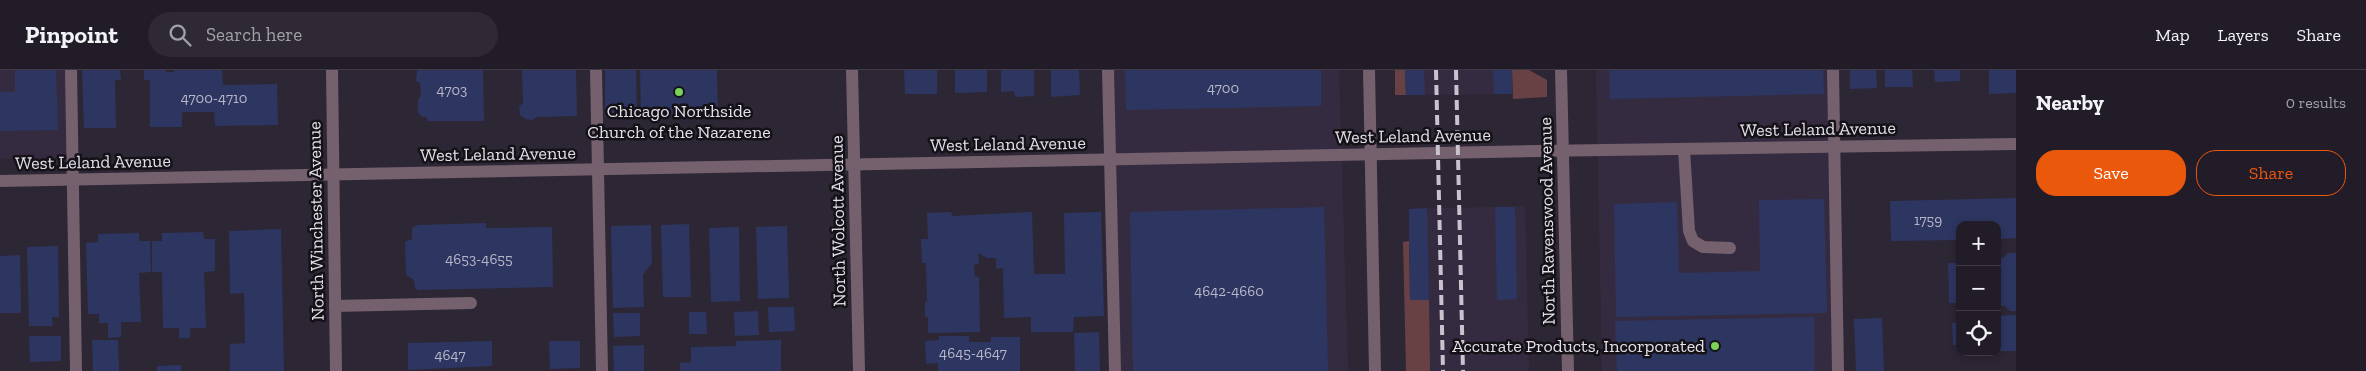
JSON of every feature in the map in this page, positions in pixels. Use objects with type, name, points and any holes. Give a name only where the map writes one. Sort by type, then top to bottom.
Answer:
[{"type":"street","points":[[71,70],[76,371]]},
{"type":"street","name":"North Winchester Avenue","points":[[332,70],[336,371]]},
{"type":"street","points":[[596,70],[602,371]]},
{"type":"street","name":"North Wolcott Avenue","points":[[852,70],[859,371]]},
{"type":"street","points":[[1108,70],[1116,371]]},
{"type":"street","points":[[1369,70],[1376,371]]},
{"type":"street","name":"North Ravenswood Avenue","points":[[1561,70],[1568,371]]},
{"type":"street","points":[[1833,70],[1838,371]]},
{"type":"street","name":"West Leland Avenue","points":[[0,181],[1562,150],[2016,144]]},
{"type":"street","points":[[1684,149],[1689,231],[1693,241],[1703,247],[1730,248]]},
{"type":"street","points":[[335,306],[471,303]]},
{"type":"shaded area","points":[[0,70],[70,70],[73,158],[0,159]]},
{"type":"shaded area","points":[[1105,70],[1339,70],[1348,371],[1113,371]]},
{"type":"shaded area","points":[[1395,70],[1405,70],[1406,95],[1395,95]]},
{"type":"shaded area","points":[[1405,70],[1512,70],[1512,94],[1406,95]]},
{"type":"shaded area","points":[[1512,70],[1529,70],[1547,80],[1547,97],[1513,99]]},
{"type":"shaded area","points":[[1596,70],[1827,70],[1833,371],[1602,371]]},
{"type":"shaded area","points":[[1525,206],[1529,371],[1430,371],[1410,300],[1409,209]]},
{"type":"shaded area","points":[[1409,241],[1410,299],[1429,300],[1430,371],[1406,371],[1403,242]]},
{"type":"building","points":[[15,70],[56,70],[58,130],[0,131],[0,92],[15,92]]},
{"type":"building","points":[[82,70],[120,70],[121,80],[115,80],[116,128],[84,128]]},
{"type":"building","points":[[144,70],[174,72],[174,70],[222,70],[223,85],[277,84],[278,125],[215,126],[214,112],[182,112],[182,127],[150,127],[150,80],[144,80]]},
{"type":"building","points":[[417,70],[483,70],[484,121],[427,121],[427,117],[422,117],[418,112],[418,99],[421,96],[420,83],[416,81]]},
{"type":"building","points":[[522,70],[576,70],[577,116],[537,117],[532,120],[520,115],[519,107],[523,103]]},
{"type":"building","points":[[605,70],[636,70],[637,117],[605,117]]},
{"type":"building","name":"Chicago Northside Church of the Nazarene","points":[[640,70],[717,70],[718,115],[641,116]]},
{"type":"building","points":[[904,70],[937,70],[937,94],[905,94]]},
{"type":"building","points":[[955,70],[987,70],[987,92],[955,93]]},
{"type":"building","points":[[1001,70],[1034,70],[1034,96],[1015,97],[1014,91],[1001,92]]},
{"type":"building","points":[[1051,70],[1079,70],[1080,95],[1051,97]]},
{"type":"building","points":[[1125,70],[1321,70],[1321,106],[1126,110]]},
{"type":"building","points":[[1405,70],[1424,70],[1425,95],[1406,95]]},
{"type":"building","points":[[1493,70],[1512,70],[1512,94],[1494,94]]},
{"type":"building","points":[[1609,70],[1823,70],[1824,94],[1610,99]]},
{"type":"building","points":[[1850,70],[1876,70],[1877,88],[1850,89]]},
{"type":"building","points":[[1885,70],[1912,70],[1913,87],[1885,87]]},
{"type":"building","points":[[1934,70],[1960,70],[1960,81],[1935,82]]},
{"type":"building","points":[[1989,70],[2016,70],[2016,93],[1989,94]]},
{"type":"building","points":[[2016,198],[2016,238],[2001,239],[2001,221],[1956,221],[1956,240],[1891,241],[1890,201]]},
{"type":"building","points":[[1824,199],[1827,313],[1616,317],[1614,204],[1677,202],[1679,273],[1760,271],[1759,200]]},
{"type":"building","points":[[1324,207],[1328,371],[1133,371],[1130,212]]},
{"type":"building","points":[[1495,207],[1515,207],[1517,299],[1497,300]]},
{"type":"building","points":[[1427,208],[1429,300],[1410,300],[1409,209]]},
{"type":"building","points":[[951,212],[952,216],[1032,212],[1034,274],[1065,274],[1064,213],[1101,212],[1104,316],[1074,317],[1073,332],[1031,332],[1031,317],[1004,318],[1003,268],[996,269],[996,258],[987,258],[978,253],[979,264],[974,265],[975,277],[979,277],[980,332],[928,333],[928,317],[925,317],[925,302],[927,302],[926,263],[922,263],[921,239],[928,239],[927,213]]},
{"type":"building","points":[[486,223],[486,228],[552,227],[553,287],[418,290],[415,288],[414,280],[406,275],[405,242],[412,239],[412,228],[418,225]]},
{"type":"building","points":[[689,224],[691,297],[663,297],[661,225]]},
{"type":"building","points":[[651,225],[652,263],[643,275],[644,307],[613,308],[611,226]]},
{"type":"building","points":[[787,226],[789,298],[758,299],[756,227]]},
{"type":"building","points":[[739,227],[740,301],[711,302],[709,228]]},
{"type":"building","points":[[281,229],[284,371],[230,371],[230,344],[245,343],[244,293],[230,294],[229,231]]},
{"type":"building","points":[[203,232],[204,239],[215,239],[215,271],[204,272],[206,328],[190,328],[190,338],[179,338],[179,328],[163,328],[162,272],[152,272],[152,241],[162,241],[162,233]]},
{"type":"building","points":[[139,233],[139,241],[150,241],[151,272],[139,273],[141,322],[121,322],[121,337],[108,338],[108,323],[99,323],[99,314],[88,314],[86,243],[98,242],[98,234]]},
{"type":"building","points":[[58,246],[59,317],[52,317],[53,326],[29,326],[27,247]]},
{"type":"building","points":[[2008,253],[2016,253],[2016,311],[2010,311],[2005,306],[2001,306],[2001,258]]},
{"type":"building","points":[[20,255],[21,313],[0,313],[0,256]]},
{"type":"building","points":[[1948,263],[1956,263],[1956,303],[1949,303]]},
{"type":"building","points":[[768,307],[794,307],[795,331],[769,332]]},
{"type":"building","points":[[758,311],[759,335],[735,336],[734,312]]},
{"type":"building","points":[[689,312],[706,312],[707,334],[689,334]]},
{"type":"building","points":[[613,313],[640,313],[640,336],[614,337]]},
{"type":"building","points":[[2016,315],[2016,351],[2001,351],[2001,316]]},
{"type":"building","name":"Accurate Products, Incorporated","points":[[1814,317],[1815,371],[1617,371],[1615,321]]},
{"type":"building","points":[[1882,318],[1884,371],[1856,371],[1854,319]]},
{"type":"building","points":[[1952,323],[1956,323],[1956,345],[1953,345]]},
{"type":"building","points":[[1099,332],[1100,371],[1075,371],[1074,333]]},
{"type":"building","points":[[29,336],[61,336],[61,361],[30,362]]},
{"type":"building","points":[[939,336],[969,336],[969,342],[991,342],[991,337],[1020,337],[1020,371],[938,371],[938,363],[926,364],[925,341],[939,340]]},
{"type":"building","points":[[92,340],[118,340],[119,371],[93,371]]},
{"type":"building","points":[[781,340],[781,371],[680,371],[680,363],[691,362],[691,347],[736,346],[736,341]]},
{"type":"building","points":[[492,341],[492,366],[408,370],[408,343]]},
{"type":"building","points":[[549,341],[580,341],[580,368],[550,369]]},
{"type":"building","points":[[644,345],[644,371],[614,371],[613,346]]},
{"type":"building","points":[[181,365],[181,371],[157,371],[157,366]]},
{"type":"railway","points":[[1436,70],[1443,371]]},
{"type":"railway","points":[[1456,70],[1463,371]]},
{"type":"place","name":"Chicago Northside Church of the Nazarene","points":[[679,92]]},
{"type":"place","name":"Accurate Products, Incorporated","points":[[1715,346]]}]
